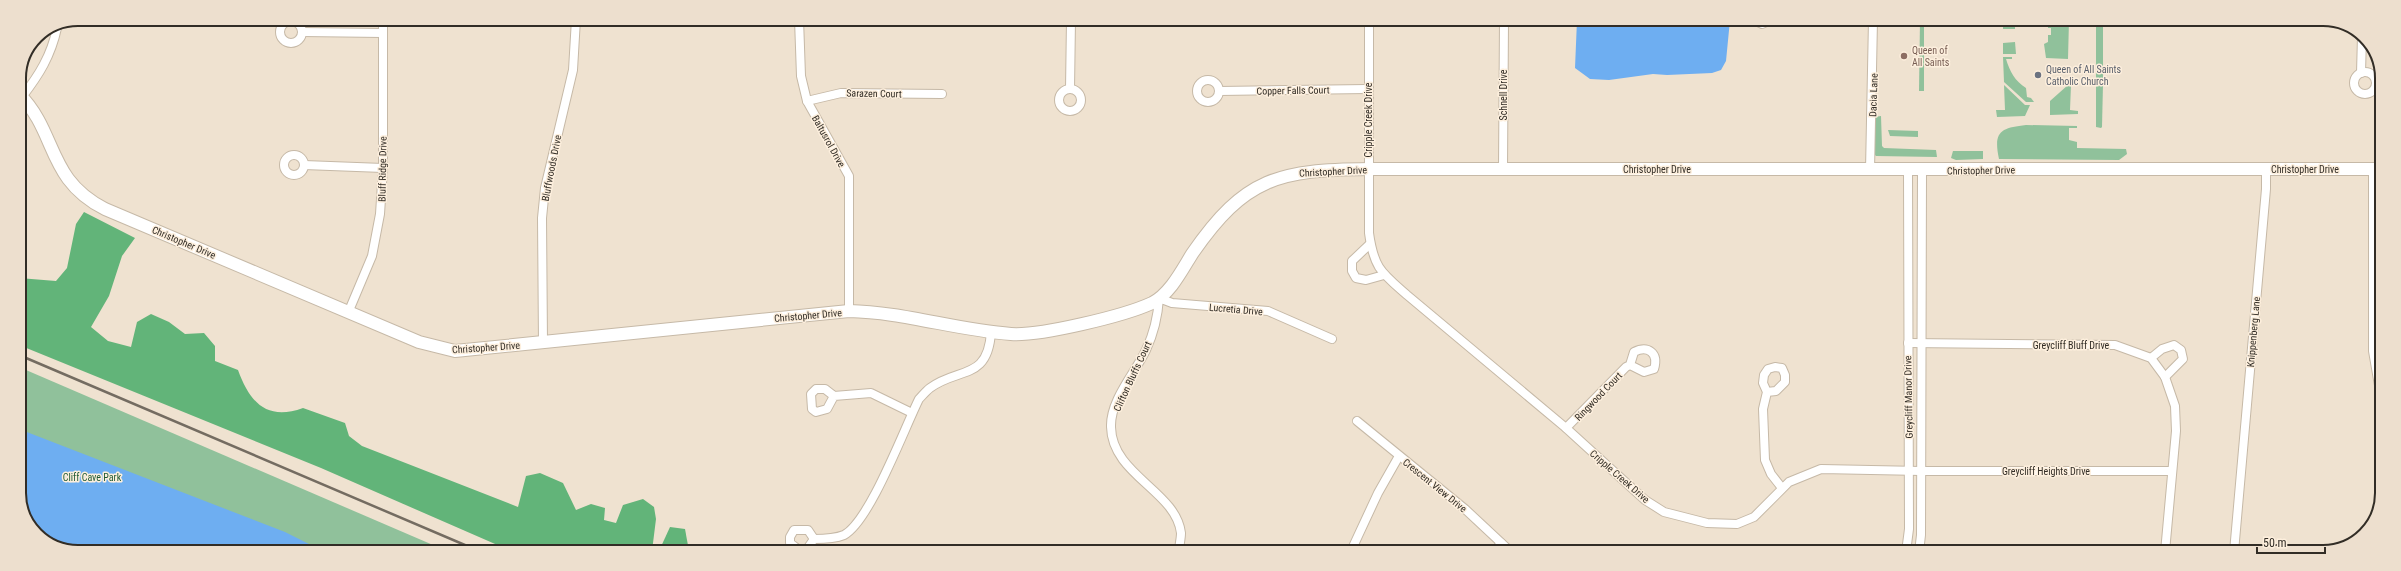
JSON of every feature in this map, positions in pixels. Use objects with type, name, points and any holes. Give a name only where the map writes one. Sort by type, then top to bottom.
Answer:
[{"type":"street","name":"Bluff Ridge Drive","points":[[348,313],[372,256],[380,214],[383,168],[383,26]]},
{"type":"street","name":"Bluffwoods Drive","points":[[542,343],[542,218],[545,188],[573,70],[576,26]]},
{"type":"street","name":"Baltusrol Drive","points":[[799,26],[801,76],[807,101],[849,176],[849,312]]},
{"type":"street","points":[[1070,89],[1071,26]]},
{"type":"street","name":"Cripple Creek Drive","points":[[1369,26],[1368,89],[1370,244],[1376,264],[1384,274],[1566,428],[1645,500],[1664,512],[1707,523],[1737,524],[1754,517],[1767,506],[1782,488],[1804,474],[1821,469],[1922,471]]},
{"type":"street","name":"Schnell Drive","points":[[1503,169],[1504,26]]},
{"type":"street","name":"Dacia Lane","points":[[1870,170],[1874,26]]},
{"type":"street","points":[[26,88],[45,65],[54,43],[56,31]]},
{"type":"street","points":[[302,32],[383,33]]},
{"type":"street","points":[[2361,73],[2362,44]]},
{"type":"street","name":"Copper Falls Court","points":[[1219,91],[1368,89]]},
{"type":"street","name":"Sarazen Court","points":[[807,101],[841,93],[942,94]]},
{"type":"street","name":"Christopher Drive","points":[[26,104],[34,115],[68,181],[85,198],[105,209],[348,313],[419,342],[443,350],[468,350],[849,312],[884,314],[991,332],[1020,334],[1040,332],[1133,309],[1159,298],[1174,281],[1216,220],[1251,191],[1278,178],[1305,171],[1369,169],[1922,171],[2375,169]]},
{"type":"street","points":[[304,165],[383,168]]},
{"type":"street","name":"Knippenberg Lane","points":[[2235,545],[2266,169]]},
{"type":"street","name":"Greycliff Manor Drive","points":[[1907,545],[1909,529],[1908,170]]},
{"type":"street","name":"Greycliff Manor Drive","points":[[1920,545],[1922,471],[1922,171]]},
{"type":"street","points":[[1909,218],[1922,218]]},
{"type":"street","points":[[1909,241],[1922,241]]},
{"type":"street","points":[[1370,244],[1352,261],[1352,271],[1356,278],[1366,280],[1384,274]]},
{"type":"street","points":[[2375,260],[2373,351],[2375,362]]},
{"type":"street","name":"Lucretia Drive","points":[[1159,298],[1172,303],[1268,311],[1332,338]]},
{"type":"street","name":"Clifton Bluffs Court","points":[[1159,298],[1156,318],[1147,348],[1120,398],[1111,426],[1119,455],[1142,482],[1165,503],[1176,519],[1181,534],[1180,545]]},
{"type":"street","points":[[814,539],[830,539],[844,535],[856,524],[872,499],[918,399],[930,388],[974,370],[988,351],[991,332]]},
{"type":"street","name":"Greycliff Bluff Drive","points":[[1908,343],[2115,345],[2151,358]]},
{"type":"street","points":[[2165,377],[2183,359],[2181,350],[2174,345],[2162,349],[2151,358],[2165,377],[2175,406],[2176,431],[2171,471],[2166,545]]},
{"type":"street","name":"Ringwood Court","points":[[1566,428],[1630,365]]},
{"type":"street","points":[[1767,392],[1763,409],[1765,460],[1771,474],[1782,488]]},
{"type":"street","points":[[834,396],[872,393],[912,413]]},
{"type":"street","name":"Crescent View Drive","points":[[1357,421],[1465,509],[1504,545]]},
{"type":"street","points":[[1354,545],[1378,493],[1399,456]]},
{"type":"street","name":"Greycliff Heights Drive","points":[[1922,471],[2171,471]]},
{"type":"green space","points":[[1920,26],[1924,26],[1924,91],[1919,91]]},
{"type":"green space","points":[[2003,26],[2015,26],[2015,29],[2003,29]]},
{"type":"green space","points":[[2048,26],[2069,26],[2068,59],[2046,58],[2044,44],[2048,42],[2048,35],[2051,35],[2051,28],[2048,28]]},
{"type":"green space","points":[[2096,26],[2103,26],[2103,82],[2096,82]]},
{"type":"green space","points":[[2015,42],[2016,54],[2003,54],[2003,43]]},
{"type":"green space","points":[[2003,57],[2012,57],[2012,59],[2006,59],[2009,68],[2016,79],[2026,88],[2027,97],[2031,98],[2034,102],[2026,102],[2004,82]]},
{"type":"green space","points":[[2096,84],[2103,84],[2101,128],[2096,127]]},
{"type":"green space","points":[[2004,85],[2025,105],[2030,105],[2025,116],[1997,117],[1996,110],[2005,110]]},
{"type":"green space","points":[[2068,85],[2071,85],[2070,110],[2078,111],[2078,114],[2050,115],[2050,101]]},
{"type":"green space","points":[[1881,116],[1882,146],[1884,148],[1936,150],[1937,157],[1876,156],[1874,154],[1874,117]]},
{"type":"green space","points":[[2026,125],[2077,126],[2077,128],[2069,128],[2069,140],[2077,142],[2077,148],[2126,149],[2127,154],[2119,160],[1999,159],[1997,142],[2001,133],[2010,128]]},
{"type":"green space","points":[[1888,130],[1918,131],[1918,137],[1890,136]]},
{"type":"green space","points":[[1953,151],[1983,151],[1983,159],[1956,160],[1951,158]]},
{"type":"green space","points":[[84,212],[135,238],[122,256],[109,296],[91,327],[108,341],[131,347],[137,322],[151,314],[169,322],[185,334],[204,333],[215,346],[215,361],[238,370],[248,392],[254,400],[270,410],[279,412],[303,408],[345,423],[349,436],[362,446],[518,507],[526,476],[540,473],[563,483],[576,510],[591,504],[605,508],[604,520],[616,523],[623,505],[643,499],[654,507],[656,519],[653,545],[497,545],[321,468],[26,348],[26,279],[56,281],[67,268],[76,224]]},
{"type":"green space","name":"Cliff Cave Park","points":[[26,370],[433,545],[78,545],[61,542],[52,538],[39,527],[30,513],[27,503]]},
{"type":"green space","points":[[670,527],[685,529],[688,545],[662,545]]},
{"type":"water","points":[[1577,26],[1729,26],[1726,61],[1721,70],[1712,73],[1667,75],[1653,74],[1609,80],[1590,79],[1575,68]]},
{"type":"water","points":[[26,432],[285,532],[311,545],[78,545],[61,542],[44,532],[30,513],[26,496]]},
{"type":"railway","points":[[26,358],[465,545]]},
{"type":"place","name":"Queen of All Saints","points":[[1904,56]]},
{"type":"place","name":"Queen of All Saints Catholic Church","points":[[2038,75]]}]
